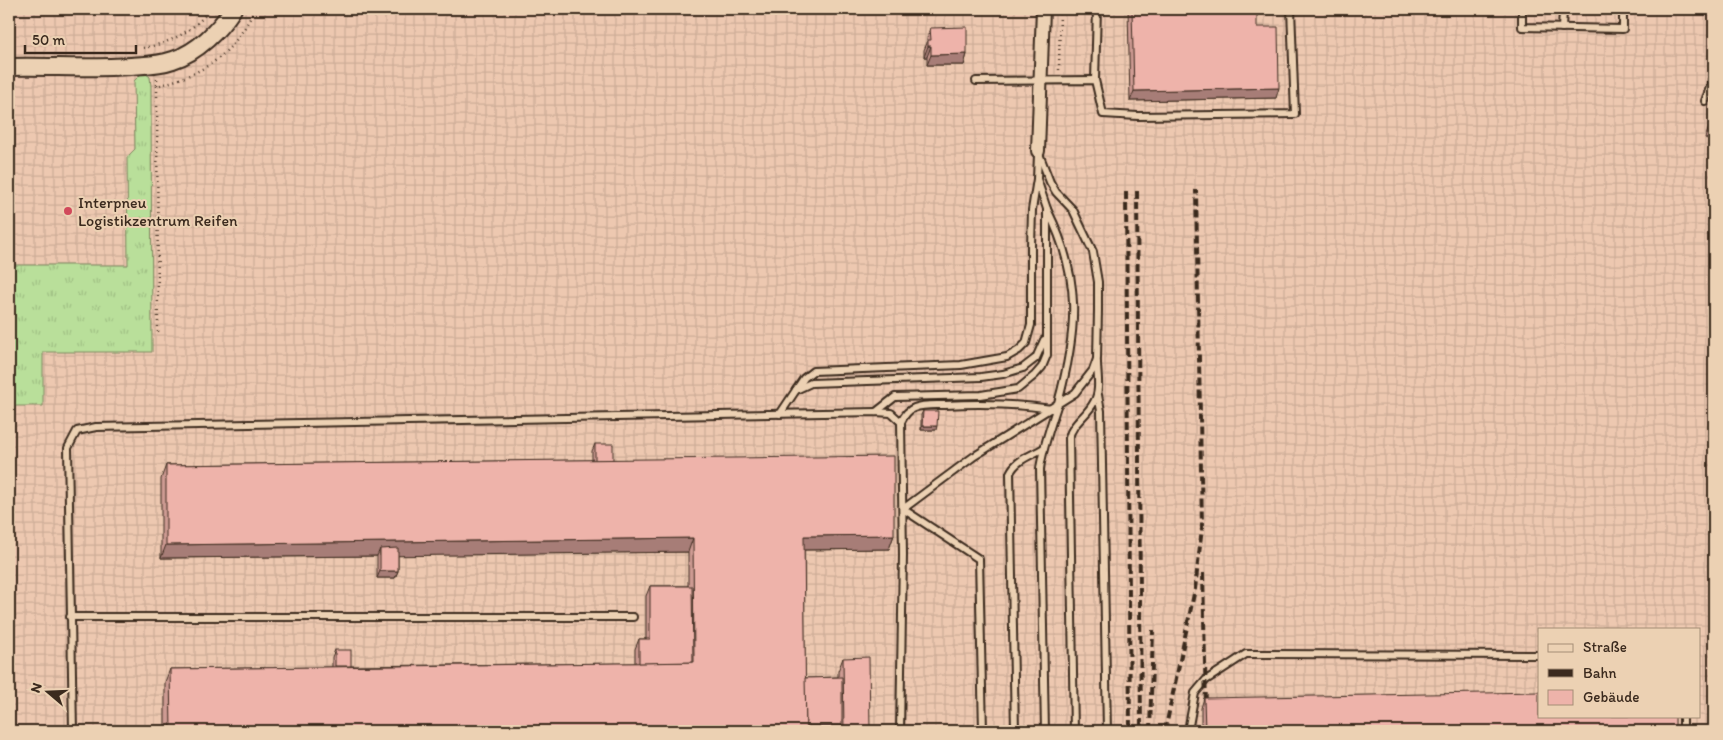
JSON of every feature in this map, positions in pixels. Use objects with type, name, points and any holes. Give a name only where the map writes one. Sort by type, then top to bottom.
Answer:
[{"type":"street","points":[[9,67],[109,67],[156,64],[174,60],[199,46],[219,28],[233,9]]},
{"type":"street","points":[[1038,151],[1043,9]]},
{"type":"lane","points":[[1097,9],[1094,80],[1103,114],[1138,116],[1294,114],[1291,9]]},
{"type":"lane","points":[[1522,9],[1522,27],[1623,29],[1623,9]]},
{"type":"lane","points":[[1562,28],[1563,11]]},
{"type":"lane","points":[[1706,101],[1714,77]]},
{"type":"lane","points":[[976,81],[1094,80]]},
{"type":"lane","points":[[780,414],[804,378],[813,371],[961,366],[1007,357],[1026,343],[1031,325],[1032,210],[1037,179],[1038,151]]},
{"type":"lane","points":[[1038,151],[1050,182],[1056,192],[1073,210],[1093,252],[1098,282],[1097,394],[1101,411],[1107,731]]},
{"type":"lane","points":[[1037,179],[1070,270],[1073,301],[1069,361],[1042,449],[1040,469],[1045,731]]},
{"type":"lane","points":[[876,412],[895,397],[981,395],[1018,389],[1035,376],[1042,367],[1047,355],[1047,209]]},
{"type":"lane","points":[[796,390],[817,382],[981,378],[1003,374],[1024,368],[1036,358],[1047,332]]},
{"type":"lane","points":[[903,509],[972,457],[1075,393],[1093,370],[1097,359]]},
{"type":"lane","points":[[1074,731],[1069,438],[1071,430],[1095,402],[1097,394]]},
{"type":"lane","points":[[900,731],[903,509],[901,422],[905,415],[913,408],[924,406],[966,404],[1054,407]]},
{"type":"lane","points":[[72,731],[68,448],[77,431],[96,426],[876,412],[891,413],[901,422]]},
{"type":"lane","points":[[1015,731],[1010,473],[1018,462],[1042,449]]},
{"type":"lane","points":[[903,509],[979,559],[983,731]]},
{"type":"lane","points":[[70,616],[633,617]]},
{"type":"lane","points":[[1188,731],[1195,693],[1206,680],[1246,654],[1538,655]]},
{"type":"lane","points":[[1683,718],[1683,731]]},
{"type":"path","points":[[142,48],[170,41],[181,35],[198,24],[210,9]]},
{"type":"path","points":[[1058,80],[1060,9]]},
{"type":"path","points":[[157,86],[158,336]]},
{"type":"shaded area","points":[[9,9],[1714,9],[1714,731],[9,731]]},
{"type":"green space","points":[[145,73],[150,77],[151,86],[152,352],[43,352],[43,406],[9,406],[9,265],[128,265],[127,157],[135,149],[134,81],[141,74]]},
{"type":"building","points":[[1132,9],[1219,9],[1219,12],[1257,11],[1257,27],[1278,27],[1279,88],[1134,91]]},
{"type":"building","points":[[967,27],[967,54],[931,55],[931,46],[928,46],[928,40],[931,40],[930,28]]},
{"type":"building","points":[[1714,114],[1714,130],[1709,128]]},
{"type":"building","points":[[923,411],[938,411],[937,426],[922,426]]},
{"type":"building","points":[[595,444],[613,444],[613,460],[595,460]]},
{"type":"building","points":[[894,456],[894,535],[804,536],[806,731],[171,731],[170,669],[694,662],[693,538],[166,545],[166,465]]},
{"type":"building","points":[[398,548],[398,571],[380,571],[380,549]]},
{"type":"building","points":[[650,586],[692,586],[693,662],[639,663],[639,639],[650,639]]},
{"type":"building","points":[[335,650],[351,650],[351,666],[335,666]]},
{"type":"building","points":[[869,657],[870,731],[844,731],[843,658]]},
{"type":"building","points":[[842,677],[842,726],[806,726],[805,678]]},
{"type":"building","points":[[1538,692],[1538,718],[1675,718],[1675,731],[1205,731],[1204,698]]},
{"type":"railway","points":[[1165,731],[1195,589],[1202,528],[1196,190]]},
{"type":"railway","points":[[1137,191],[1141,731]]},
{"type":"railway","points":[[1126,192],[1130,731]]},
{"type":"railway","points":[[1203,573],[1206,708]]},
{"type":"railway","points":[[1150,731],[1153,630]]},
{"type":"place","name":"Interpneu Logistikzentrum Reifen","points":[[68,211]]}]
